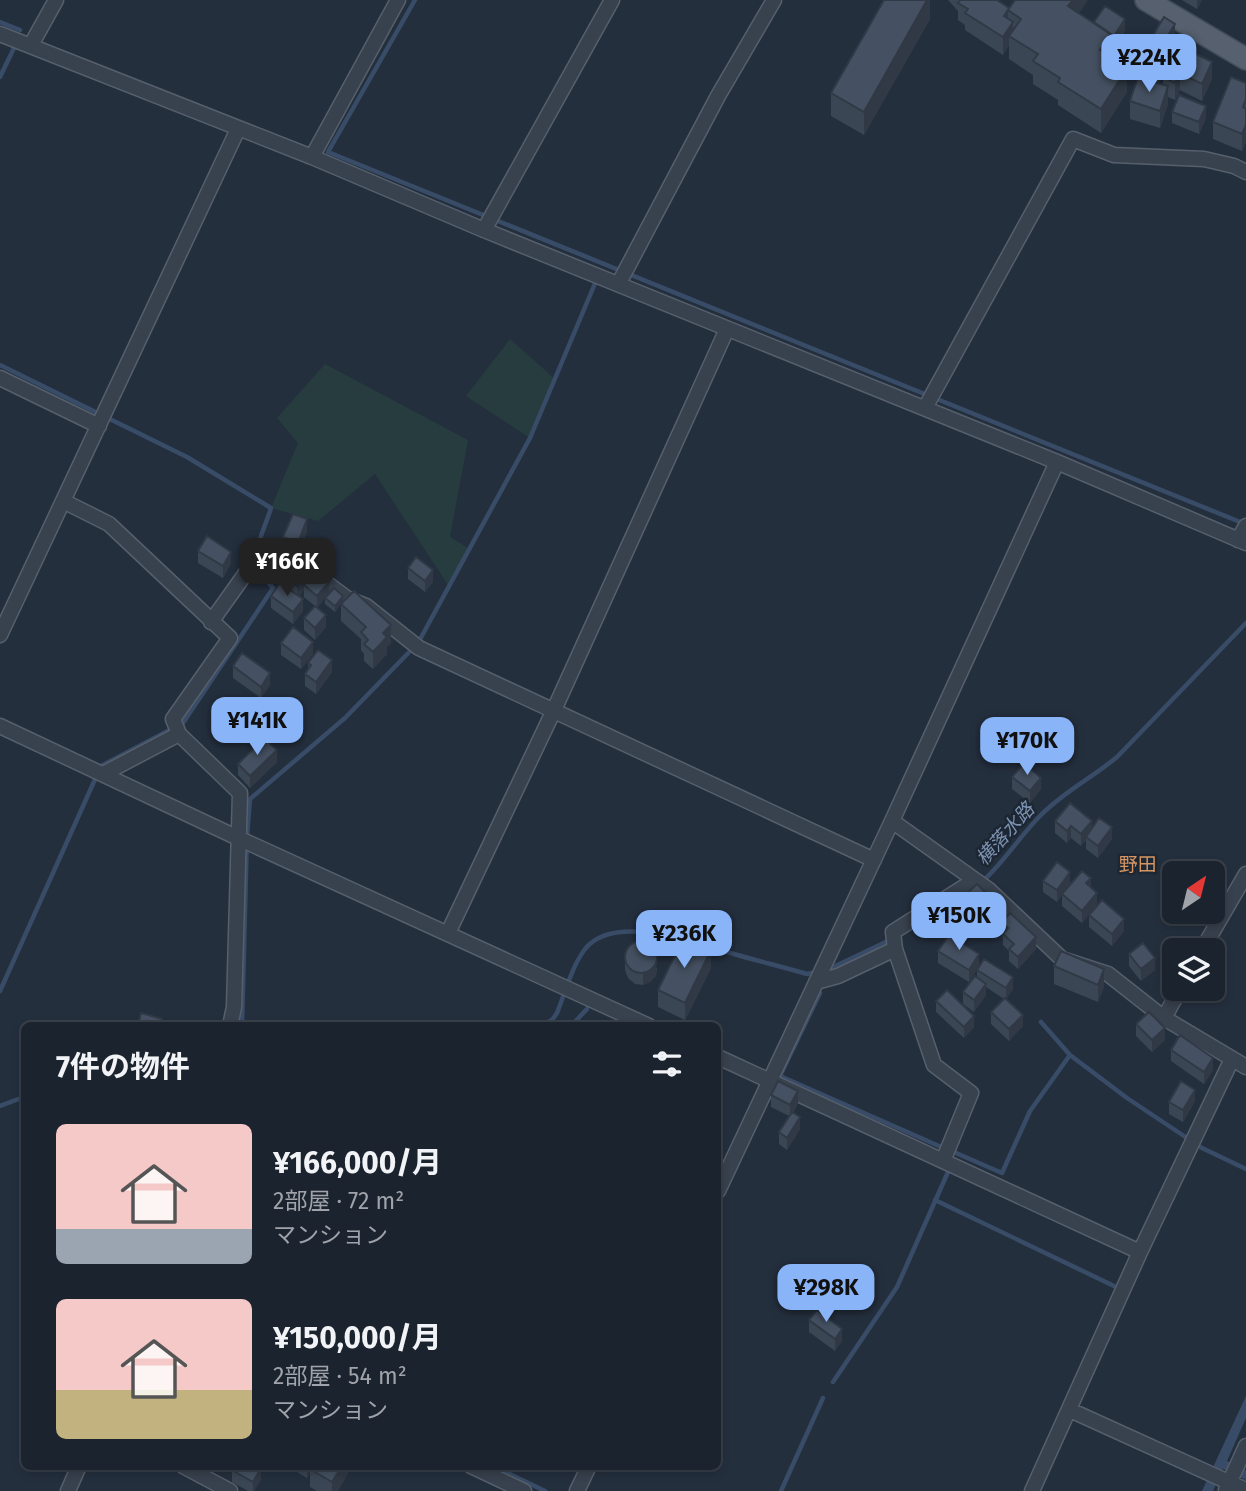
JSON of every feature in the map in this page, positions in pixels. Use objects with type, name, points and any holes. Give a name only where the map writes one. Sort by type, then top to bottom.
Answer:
[{"type":"main road","points":[[1146,0],[1246,59]]},
{"type":"street","points":[[31,46],[56,0]]},
{"type":"street","points":[[312,157],[398,0]]},
{"type":"street","points":[[484,230],[612,0]]},
{"type":"street","points":[[619,283],[718,96],[774,0]]},
{"type":"street","points":[[0,34],[312,157],[484,230],[1057,462],[1242,542],[1246,526]]},
{"type":"street","points":[[0,635],[238,129]]},
{"type":"street","points":[[925,408],[1073,139],[1115,155],[1204,159],[1234,166],[1246,172]]},
{"type":"street","points":[[448,933],[554,710],[727,329]]},
{"type":"street","points":[[0,378],[99,426]]},
{"type":"street","points":[[721,1185],[1057,462]]},
{"type":"street","points":[[63,501],[108,524],[230,638],[173,719],[179,734],[240,793],[234,1007],[231,1022]]},
{"type":"street","points":[[211,622],[248,570],[263,561],[282,571],[302,565],[348,599],[366,606],[415,645],[874,860]]},
{"type":"street","points":[[0,726],[640,1022]]},
{"type":"street","points":[[96,771],[179,734]]},
{"type":"street","points":[[892,821],[989,890],[1062,958],[1108,974],[1164,1018],[1231,1061],[1246,1067]]},
{"type":"street","points":[[1209,938],[1246,874]]},
{"type":"street","points":[[943,1161],[971,1093],[934,1065],[895,948],[893,932],[975,880]]},
{"type":"street","points":[[817,982],[838,976],[895,948]]},
{"type":"street","points":[[1164,1018],[1173,1001]]},
{"type":"street","points":[[721,1058],[1140,1252]]},
{"type":"street","points":[[1032,1491],[1140,1252],[1231,1061]]},
{"type":"street","points":[[1070,1410],[1246,1490]]},
{"type":"street","points":[[1227,1482],[1246,1446]]},
{"type":"street","points":[[68,1491],[77,1470]]},
{"type":"street","points":[[191,1470],[230,1491]]},
{"type":"street","points":[[479,1470],[524,1491]]},
{"type":"street","points":[[577,1491],[587,1470]]},
{"type":"green space","points":[[510,339],[556,380],[530,438],[466,396]]},
{"type":"green space","points":[[325,364],[468,440],[450,537],[468,548],[448,585],[375,474],[318,521],[271,508],[298,443],[277,418]]},
{"type":"water","points":[[1246,1396],[1246,1418],[1227,1461],[1246,1470],[1246,1480],[1223,1469],[1213,1491],[1202,1491]]},
{"type":"building","points":[[884,0],[927,0],[864,112],[831,93]]},
{"type":"building","points":[[960,0],[997,0],[1009,8],[1004,16],[1013,22],[1003,37],[965,13],[968,9],[958,3]]},
{"type":"building","points":[[1015,0],[1073,0],[1068,6],[1110,34],[1100,50],[1127,68],[1101,109],[1058,82],[1060,78],[1033,61],[1038,54],[1009,36],[1021,19],[1008,10]]},
{"type":"building","points":[[1105,6],[1125,19],[1114,36],[1094,22]]},
{"type":"building","points":[[1164,17],[1175,24],[1164,42],[1170,46],[1156,70],[1139,59]]},
{"type":"building","points":[[1126,39],[1144,51],[1134,68],[1115,55]]},
{"type":"building","points":[[1179,45],[1212,62],[1202,84],[1180,73],[1175,83],[1163,77]]},
{"type":"building","points":[[1138,77],[1168,86],[1160,111],[1130,101]]},
{"type":"building","points":[[1231,77],[1246,83],[1243,107],[1246,109],[1246,125],[1242,134],[1213,122]]},
{"type":"building","points":[[1179,95],[1206,106],[1199,122],[1172,112]]},
{"type":"building","points":[[293,514],[307,519],[298,543],[283,537]]},
{"type":"building","points":[[207,536],[231,552],[223,566],[198,551]]},
{"type":"building","points":[[416,557],[433,570],[425,581],[408,568]]},
{"type":"building","points":[[301,561],[311,570],[297,586],[287,578]]},
{"type":"building","points":[[316,571],[329,582],[317,596],[304,585]]},
{"type":"building","points":[[280,583],[303,599],[293,612],[271,596]]},
{"type":"building","points":[[334,588],[343,596],[335,606],[325,598]]},
{"type":"building","points":[[354,591],[391,625],[383,633],[387,637],[373,652],[364,644],[368,640],[361,632],[366,627],[341,604]]},
{"type":"building","points":[[315,606],[326,615],[315,628],[304,618]]},
{"type":"building","points":[[293,627],[313,642],[301,658],[281,643]]},
{"type":"building","points":[[318,650],[332,660],[316,682],[305,674],[311,665],[308,663]]},
{"type":"building","points":[[242,653],[270,673],[261,687],[233,666]]},
{"type":"building","points":[[251,703],[270,720],[258,734],[238,718]]},
{"type":"building","points":[[264,738],[277,750],[250,776],[238,764]]},
{"type":"building","points":[[1024,763],[1041,778],[1030,791],[1012,777]]},
{"type":"building","points":[[1070,803],[1092,821],[1081,834],[1071,826],[1067,831],[1055,821]]},
{"type":"building","points":[[1099,818],[1112,827],[1098,846],[1086,837]]},
{"type":"building","points":[[1057,862],[1070,872],[1057,890],[1043,881]]},
{"type":"building","points":[[1082,871],[1091,878],[1086,883],[1097,893],[1082,911],[1062,894]]},
{"type":"building","points":[[977,884],[991,898],[970,917],[957,903]]},
{"type":"building","points":[[1102,900],[1124,919],[1112,934],[1089,915]]},
{"type":"building","points":[[1010,913],[1036,937],[1018,957],[1009,949],[1014,944],[1003,934],[1008,928],[1002,922]]},
{"type":"building","points":[[949,935],[979,954],[969,970],[938,951]]},
{"type":"building","points":[[684,937],[711,950],[685,1003],[658,990]]},
{"type":"building","points":[[641,941],[652,946],[657,957],[652,968],[641,973],[630,968],[625,957],[630,946]]},
{"type":"building","points":[[1143,943],[1155,958],[1141,969],[1129,954]]},
{"type":"building","points":[[1061,951],[1104,969],[1098,985],[1054,966]]},
{"type":"building","points":[[984,959],[1013,977],[1006,988],[977,970]]},
{"type":"building","points":[[975,976],[986,984],[974,1000],[963,992]]},
{"type":"building","points":[[947,990],[974,1016],[964,1027],[936,1001]]},
{"type":"building","points":[[1005,998],[1023,1015],[1009,1029],[991,1012]]},
{"type":"building","points":[[1149,1012],[1165,1028],[1152,1040],[1136,1024]]},
{"type":"building","points":[[141,1013],[162,1019],[162,1022],[139,1022]]},
{"type":"building","points":[[1180,1035],[1213,1058],[1204,1072],[1171,1050]]},
{"type":"building","points":[[778,1081],[798,1091],[790,1105],[771,1095]]},
{"type":"building","points":[[1181,1081],[1195,1090],[1183,1110],[1169,1102]]},
{"type":"building","points":[[792,1112],[800,1117],[787,1138],[779,1132]]},
{"type":"building","points":[[817,1310],[842,1329],[835,1339],[809,1320]]},
{"type":"building","points":[[232,1470],[260,1470],[253,1482]]},
{"type":"building","points":[[312,1470],[340,1470],[332,1482]]},
{"type":"waterway","points":[[415,0],[328,152],[1245,524]]},
{"type":"waterway","points":[[0,22],[20,30]]},
{"type":"waterway","points":[[0,77],[14,48]]},
{"type":"waterway","points":[[242,1022],[250,799],[345,718],[418,643],[530,438],[596,281]]},
{"type":"waterway","points":[[0,365],[187,457],[271,508],[260,540],[258,558],[260,568],[273,588],[183,723],[101,766],[0,991]]},
{"type":"waterway","name":"横落水路","points":[[983,881],[1040,816],[1117,757],[1246,623]]},
{"type":"waterway","name":"横落水路","points":[[925,920],[968,893]]},
{"type":"waterway","name":"横落水路","points":[[548,1022],[557,1013],[573,971],[585,949],[598,938],[616,933],[636,932],[679,938],[807,974],[817,972]]},
{"type":"waterway","name":"横落水路","points":[[825,971],[890,940]]},
{"type":"waterway","points":[[820,993],[780,1076],[939,1146]]},
{"type":"waterway","points":[[575,1022],[587,1009]]},
{"type":"waterway","points":[[1041,1022],[1070,1055],[1127,1098],[1202,1148],[1246,1169]]},
{"type":"waterway","points":[[956,1153],[1002,1173],[1030,1111],[1070,1055]]},
{"type":"waterway","name":"横落水路","points":[[0,1106],[21,1098]]},
{"type":"waterway","points":[[833,1382],[897,1287],[948,1172]]},
{"type":"waterway","points":[[935,1200],[1114,1286]]},
{"type":"waterway","points":[[781,1491],[823,1398]]},
{"type":"waterway","points":[[501,1470],[545,1491]]},
{"type":"district","name":"野田","points":[[1138,864]]}]
